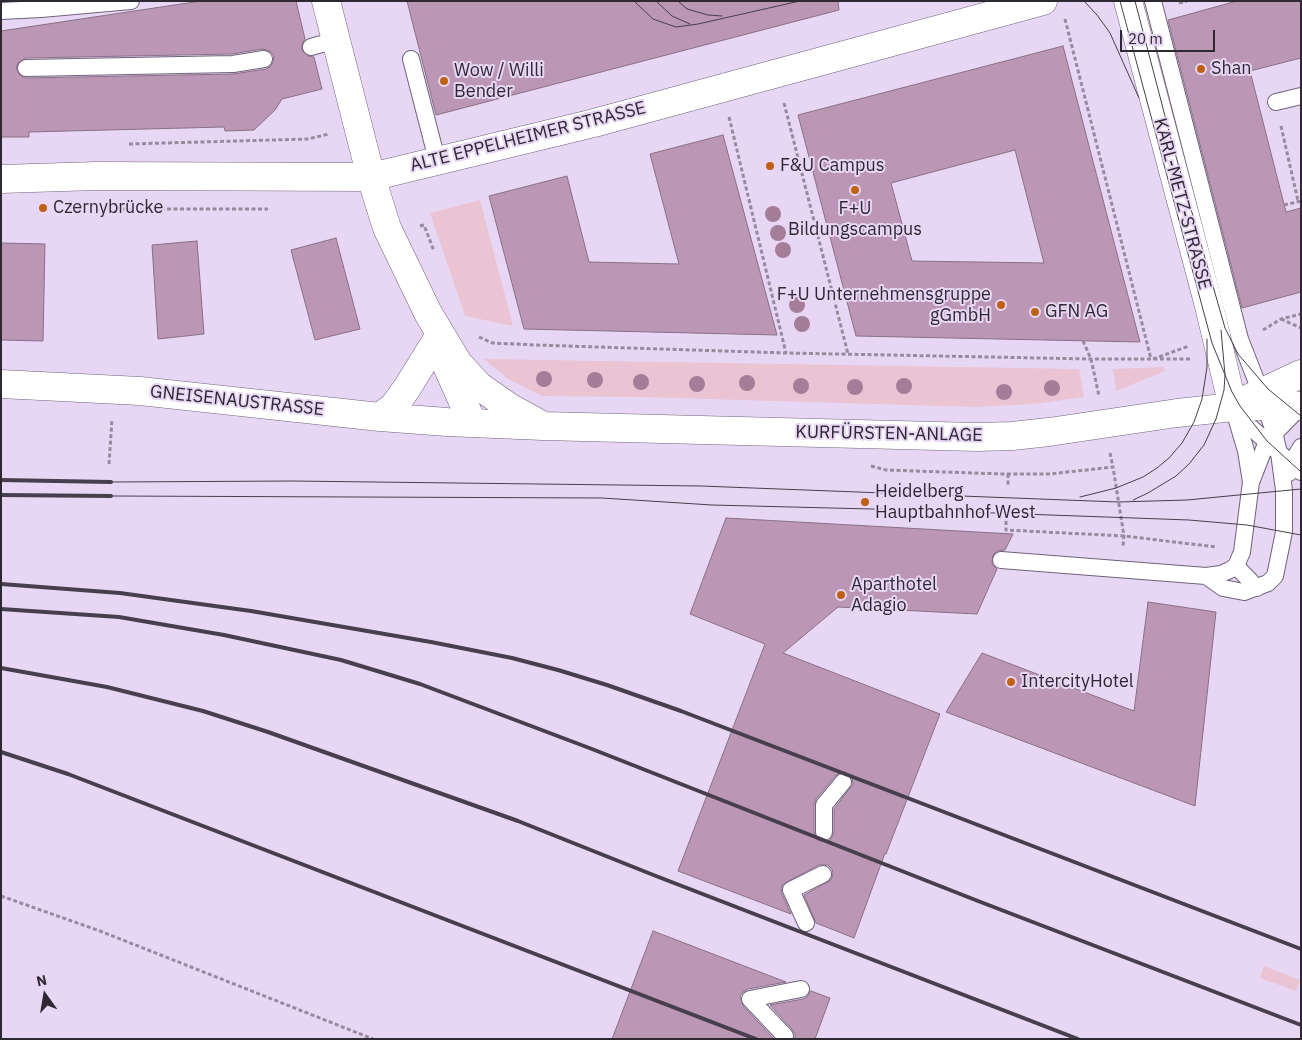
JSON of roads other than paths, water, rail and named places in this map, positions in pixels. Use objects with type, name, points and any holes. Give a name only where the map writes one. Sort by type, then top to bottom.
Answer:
[{"type":"street","name":"KURFÜRSTEN-ANLAGE","points":[[326,1],[324,43],[359,128],[371,177],[387,228],[428,314],[458,363],[479,386],[508,407],[543,426]]},
{"type":"street","name":"KARL-METZ-STRASSE","points":[[1128,1],[1228,341],[1233,407]]},
{"type":"street","name":"ALTE EPPELHEIMER STRASSE","points":[[1,179],[96,176],[371,177],[594,123],[777,73],[1053,6]]},
{"type":"street","name":"KURFÜRSTEN-ANLAGE","points":[[428,314],[436,341],[472,422],[543,426],[938,436],[1012,436],[1281,400],[1301,374]]},
{"type":"street","points":[[380,417],[394,406],[408,388],[436,341]]},
{"type":"street","name":"GNEISENAUSTRASSE","points":[[1,384],[140,391],[380,417],[472,422]]},
{"type":"lane","points":[[1,11],[131,1]]},
{"type":"lane","points":[[1153,1],[1228,341],[1238,362],[1281,400]]},
{"type":"lane","points":[[26,68],[233,64],[264,59]]},
{"type":"lane","points":[[410,59],[437,160]]},
{"type":"lane","points":[[1276,102],[1301,96]]},
{"type":"lane","points":[[1228,341],[1281,400]]},
{"type":"lane","points":[[1257,588],[1239,559],[1251,482],[1270,437],[1281,400]]},
{"type":"lane","points":[[1270,437],[1281,400]]},
{"type":"lane","points":[[1233,407],[1248,425],[1270,437],[1290,463]]},
{"type":"lane","points":[[1233,407],[1246,451],[1251,482]]},
{"type":"lane","points":[[1206,576],[1223,588],[1244,592],[1268,583],[1275,576],[1284,532],[1284,490],[1290,463],[1301,447]]},
{"type":"lane","points":[[1001,560],[1206,576],[1221,574],[1239,559]]},
{"type":"lane","points":[[824,832],[824,805],[843,782]]},
{"type":"lane","points":[[806,922],[791,890],[823,874]]},
{"type":"lane","points":[[785,1036],[750,998],[801,989]]},
{"type":"tram line","points":[[634,1],[653,19],[676,27],[698,24],[800,1]]},
{"type":"tram line","points":[[656,1],[672,16],[690,24]]},
{"type":"tram line","points":[[678,1],[687,9],[708,15],[722,16]]},
{"type":"tram line","points":[[1084,1],[1110,33],[1139,98]]},
{"type":"tram line","points":[[1120,1],[1212,343],[1232,392],[1240,406],[1267,441],[1301,472]]},
{"type":"tram line","points":[[1135,1],[1171,139],[1225,328],[1238,354],[1268,389],[1301,416]]},
{"type":"tram line","points":[[1133,500],[1176,476],[1189,464],[1204,445],[1216,419],[1224,390],[1225,375],[1221,330]]},
{"type":"tram line","points":[[1080,497],[1116,488],[1143,477],[1169,458],[1182,443],[1194,422],[1202,399],[1207,367],[1207,339]]},
{"type":"tram line","points":[[111,482],[293,481],[701,486],[1118,502],[1187,500],[1301,489]]},
{"type":"tram line","points":[[111,496],[602,498],[712,505],[1189,520],[1247,525],[1301,535]]},
{"type":"railway","points":[[1,480],[111,482]]},
{"type":"railway","points":[[1,495],[111,496]]},
{"type":"railway","points":[[1,584],[120,593],[251,611],[431,642],[512,658],[558,670],[681,711],[1301,949]]},
{"type":"railway","points":[[1,609],[119,617],[224,635],[341,660],[420,684],[1301,1025]]},
{"type":"railway","points":[[1,668],[107,687],[203,711],[268,732],[518,821],[1078,1039]]},
{"type":"railway","points":[[1,752],[68,774],[756,1039]]},
{"type":"place","name":"Shan","points":[[1201,69]]},
{"type":"place","name":"Wow / Willi Bender","points":[[444,81]]},
{"type":"place","name":"F&U Campus","points":[[770,166]]},
{"type":"place","name":"F+U Bildungscampus","points":[[855,190]]},
{"type":"place","name":"Czernybrücke","points":[[43,208]]},
{"type":"place","name":"F+U Unternehmensgruppe gGmbH","points":[[1001,305]]},
{"type":"place","name":"GFN AG","points":[[1035,312]]},
{"type":"place","name":"Heidelberg Hauptbahnhof West","points":[[865,502]]},
{"type":"place","name":"Aparthotel Adagio","points":[[841,595]]},
{"type":"place","name":"IntercityHotel","points":[[1011,682]]}]
